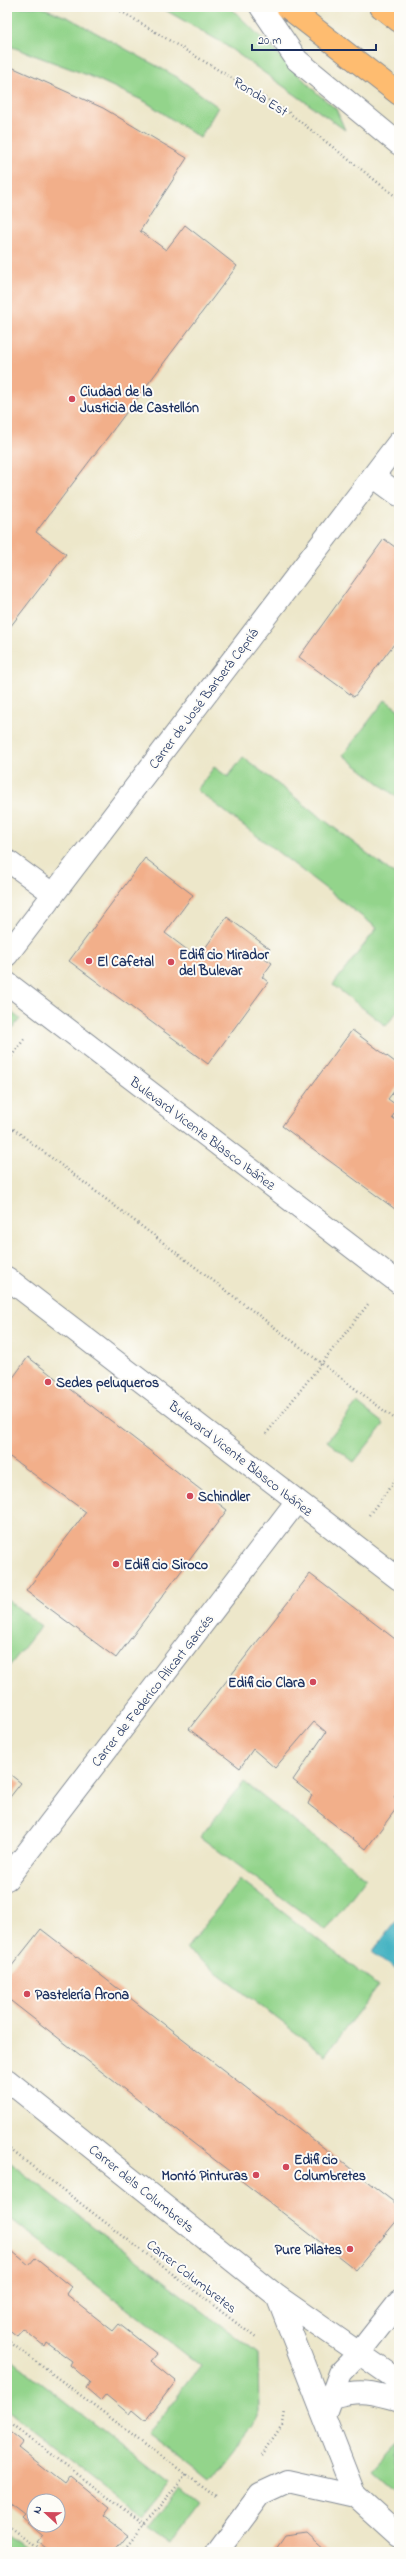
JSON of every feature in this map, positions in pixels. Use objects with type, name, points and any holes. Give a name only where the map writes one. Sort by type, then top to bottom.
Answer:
[{"type":"main road","points":[[287,7],[399,94]]},
{"type":"main road","points":[[380,7],[399,21]]},
{"type":"street","points":[[261,7],[297,60],[399,144]]},
{"type":"street","name":"Carrer de José Barberá Cepriá","points":[[7,955],[399,442]]},
{"type":"street","points":[[373,476],[399,495]]},
{"type":"street","name":"Bulevard Vicente Blasco Ibáñez","points":[[7,983],[395,1279]]},
{"type":"street","name":"Bulevard Vicente Blasco Ibáñez","points":[[7,1278],[399,1579]]},
{"type":"street","name":"Carrer de Federico Alicart Garcés","points":[[7,1880],[297,1501]]},
{"type":"street","name":"Carrer dels Columbrets","points":[[7,2080],[277,2296],[358,2354],[399,2381]]},
{"type":"street","name":"Carrer dels Columbrets","points":[[277,2296],[328,2406],[355,2496]]},
{"type":"street","points":[[328,2406],[340,2373],[358,2354],[399,2302]]},
{"type":"street","points":[[328,2406],[355,2391],[380,2394],[399,2400]]},
{"type":"street","name":"Carrer dels Columbrets","points":[[217,2552],[260,2494],[288,2481],[355,2496],[399,2536]]},
{"type":"lane","points":[[8,861],[53,894]]},
{"type":"path","name":"Ronda Est","points":[[114,7],[288,112],[399,199]]},
{"type":"path","points":[[7,1124],[399,1422]]},
{"type":"path","points":[[245,1461],[322,1363],[395,1279]]},
{"type":"path","points":[[350,1541],[399,1475]]},
{"type":"path","name":"Carrer Columbretes","points":[[7,2147],[261,2342]]},
{"type":"path","points":[[7,2340],[219,2499]]},
{"type":"path","points":[[259,2458],[283,2424],[285,2404]]},
{"type":"path","points":[[7,2420],[144,2525]]},
{"type":"path","points":[[122,2552],[186,2474]]},
{"type":"path","points":[[7,2526],[42,2552]]},
{"type":"green space","points":[[7,7],[41,7],[69,18],[177,77],[218,107],[200,138],[146,102],[90,76],[7,45]]},
{"type":"green space","points":[[160,7],[230,7],[318,94],[336,109],[345,130],[221,42]]},
{"type":"green space","points":[[385,700],[399,710],[399,799],[343,755]]},
{"type":"green space","points":[[243,757],[399,878],[399,1009],[386,1026],[333,985],[377,928],[197,790],[214,767],[228,777]]},
{"type":"green space","points":[[7,1009],[20,1019],[7,1035]]},
{"type":"green space","points":[[357,1403],[384,1424],[354,1462],[327,1441]]},
{"type":"green space","points":[[7,1599],[41,1626],[7,1669]]},
{"type":"green space","points":[[244,1782],[366,1878],[326,1930],[200,1837]]},
{"type":"green space","points":[[240,1879],[378,1986],[325,2055],[186,1949]]},
{"type":"green space","points":[[7,2160],[258,2354],[259,2417],[209,2481],[148,2434],[201,2366],[7,2216]]},
{"type":"green space","points":[[7,2356],[169,2483],[143,2515],[7,2410]]},
{"type":"green space","points":[[399,2441],[399,2492],[373,2469]]},
{"type":"green space","points":[[178,2490],[199,2507],[171,2544],[148,2528]]},
{"type":"green space","points":[[7,2533],[33,2552],[7,2552]]},
{"type":"water","points":[[397,1920],[399,1921],[399,1972],[372,1952]]},
{"type":"building","name":"Ciudad de la Justicia de Castellón","points":[[7,65],[103,108],[187,158],[140,231],[166,250],[185,225],[237,266],[36,532],[66,554],[7,631]]},
{"type":"building","points":[[384,539],[399,550],[399,648],[394,644],[354,697],[299,657]]},
{"type":"building","name":"Edificio Mirador del Bulevar","points":[[145,858],[193,895],[165,933],[198,958],[227,917],[270,949],[263,957],[272,963],[262,977],[268,982],[208,1064],[69,961]]},
{"type":"building","points":[[352,1030],[399,1065],[399,1085],[388,1099],[399,1107],[392,1117],[399,1123],[399,1212],[282,1126]]},
{"type":"building","points":[[28,1357],[227,1510],[116,1658],[26,1591],[86,1512],[7,1455],[7,1386]]},
{"type":"building","name":"Edificio Clara","points":[[310,1574],[399,1642],[399,1791],[394,1797],[399,1800],[399,1805],[366,1849],[308,1804],[312,1795],[293,1780],[326,1732],[314,1722],[275,1768],[253,1749],[240,1768],[189,1729]]},
{"type":"building","points":[[7,1772],[21,1783],[7,1801]]},
{"type":"building","points":[[41,1929],[399,2206],[399,2218],[356,2270],[7,1998],[7,1972]]},
{"type":"building","points":[[7,2247],[29,2265],[35,2258],[71,2287],[66,2294],[113,2331],[119,2324],[157,2354],[151,2361],[176,2381],[145,2421],[132,2410],[129,2414],[106,2395],[101,2401],[86,2388],[90,2382],[70,2365],[72,2361],[46,2342],[44,2346],[23,2329],[17,2336],[7,2328]]},
{"type":"building","points":[[7,2429],[23,2442],[18,2448],[65,2485],[71,2477],[109,2508],[103,2516],[128,2535],[114,2552],[63,2552],[58,2548],[55,2552],[50,2552],[37,2542],[42,2536],[38,2533],[66,2533],[66,2493],[26,2493],[26,2522],[21,2518],[24,2515],[7,2502]]},
{"type":"building","points":[[307,2533],[328,2552],[274,2552],[285,2536]]},
{"type":"place","name":"Ciudad de la Justicia de Castellón","points":[[72,399]]},
{"type":"place","name":"El Cafetal","points":[[89,961]]},
{"type":"place","name":"Edificio Mirador del Bulevar","points":[[171,962]]},
{"type":"place","name":"Sedes peluqueros","points":[[48,1382]]},
{"type":"place","name":"Schindler","points":[[190,1496]]},
{"type":"place","name":"Edificio Siroco","points":[[116,1564]]},
{"type":"place","name":"Edificio Clara","points":[[313,1682]]},
{"type":"place","name":"Pastelería Arona","points":[[27,1994]]},
{"type":"place","name":"Edificio Columbretes","points":[[286,2167]]},
{"type":"place","name":"Montó Pinturas","points":[[256,2175]]},
{"type":"place","name":"Pure Pilates","points":[[350,2249]]}]
